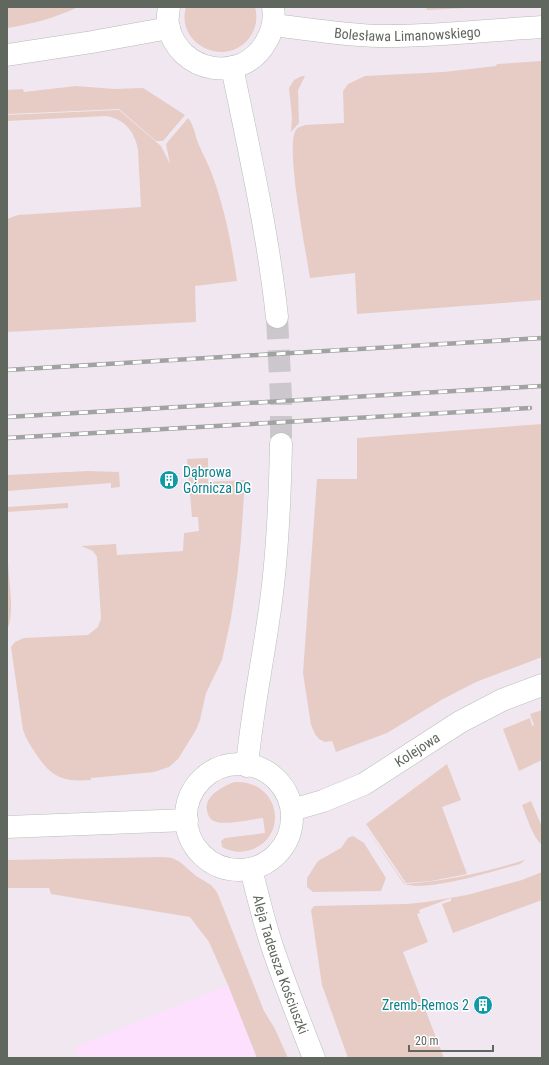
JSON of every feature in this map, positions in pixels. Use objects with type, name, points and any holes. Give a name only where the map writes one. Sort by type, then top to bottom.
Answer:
[{"type":"street","name":"Bolesława Limanowskiego","points":[[273,16],[327,32],[380,36],[542,27]]},
{"type":"street","points":[[7,55],[92,42],[169,17],[175,43],[188,58],[200,64],[214,68],[232,67],[247,62],[258,53],[269,38],[273,16]]},
{"type":"street","points":[[232,67],[249,143],[269,251],[277,317]]},
{"type":"street","points":[[247,766],[252,721],[275,568],[280,494],[281,444]]},
{"type":"street","name":"Kolejowa","points":[[292,810],[323,801],[364,784],[460,722],[497,702],[542,685]]},
{"type":"street","points":[[241,764],[263,770],[280,783],[288,797],[292,810],[291,829],[282,848],[267,862],[251,868],[241,870],[219,866],[201,853],[189,834],[187,812],[189,801],[194,791],[200,782],[209,774],[229,766],[241,764]]},
{"type":"street","points":[[7,827],[187,820]]},
{"type":"street","name":"Aleja Tadeusza Kościuszki","points":[[251,868],[260,908],[271,943],[314,1058]]},
{"type":"shaded area","points":[[7,7],[78,7],[43,20],[7,28]]},
{"type":"shaded area","points":[[186,7],[255,7],[256,19],[254,30],[250,37],[240,46],[229,51],[217,52],[205,48],[195,42],[188,32],[185,21]]},
{"type":"shaded area","points":[[426,7],[488,7],[427,10]]},
{"type":"shaded area","points":[[542,61],[542,300],[357,314],[355,273],[310,278],[293,159],[293,143],[295,132],[298,128],[305,125],[344,123],[343,91],[348,84],[365,76],[444,72],[496,66],[497,64]]},
{"type":"shaded area","points":[[305,76],[298,90],[299,123],[291,132],[292,117],[289,88],[294,80]]},
{"type":"shaded area","points":[[76,86],[114,89],[143,88],[185,115],[163,141],[156,141],[119,109],[7,114],[7,90],[23,89],[24,92]]},
{"type":"shaded area","points":[[119,110],[161,146],[170,164],[166,144],[188,118],[211,173],[225,215],[237,281],[195,286],[196,322],[7,332],[7,219],[18,215],[141,207],[137,143],[132,132],[124,123],[106,116],[7,121],[7,115]]},
{"type":"shaded area","points":[[542,424],[542,657],[476,682],[443,699],[387,733],[336,752],[332,741],[325,742],[319,739],[311,725],[303,673],[317,479],[357,479],[357,438]]},
{"type":"shaded area","points":[[208,458],[208,482],[245,480],[241,540],[231,618],[222,660],[206,693],[200,720],[196,730],[178,759],[169,767],[154,772],[91,778],[91,780],[73,780],[59,777],[42,762],[30,745],[24,733],[11,647],[15,642],[24,638],[88,635],[98,627],[101,618],[97,557],[93,551],[81,546],[116,544],[117,555],[183,551],[184,533],[199,531],[198,517],[192,517],[187,459]]},
{"type":"shaded area","points":[[88,471],[119,472],[120,487],[111,488],[111,483],[7,491],[7,475]]},
{"type":"shaded area","points":[[68,503],[68,508],[7,512],[7,507]]},
{"type":"shaded area","points":[[8,563],[11,615],[7,630],[7,565]]},
{"type":"shaded area","points":[[542,710],[542,760],[519,771],[503,729],[530,718],[532,726],[534,725],[530,714]]},
{"type":"shaded area","points":[[447,764],[461,800],[442,807],[467,874],[431,881],[406,883],[366,824]]},
{"type":"shaded area","points":[[235,782],[251,784],[263,791],[271,801],[275,812],[274,825],[269,836],[260,845],[243,852],[228,850],[222,847],[221,841],[225,838],[265,833],[263,818],[221,823],[210,818],[207,808],[207,803],[214,794],[224,786]]},
{"type":"shaded area","points":[[531,801],[542,827],[542,845],[533,832],[522,805]]},
{"type":"shaded area","points":[[364,825],[405,884],[436,881],[466,875],[525,860],[520,864],[461,880],[415,886],[404,884]]},
{"type":"shaded area","points":[[353,836],[364,843],[386,878],[381,891],[313,892],[307,887],[307,878],[318,861],[341,848],[348,838]]},
{"type":"shaded area","points":[[172,858],[180,862],[196,876],[211,885],[217,892],[264,1011],[275,1029],[288,1058],[257,1058],[209,942],[190,917],[51,894],[49,888],[7,888],[7,860]]},
{"type":"shaded area","points":[[542,872],[542,900],[453,933],[442,904],[451,901],[451,898],[419,910],[420,913],[417,914],[428,942],[403,952],[444,1058],[348,1058],[322,985],[311,910],[314,906],[407,904],[426,902],[467,895],[522,880]]},
{"type":"shaded area","points":[[228,985],[257,1058],[79,1058],[75,1047]]},
{"type":"tunnel","points":[[277,317],[281,398],[281,444]]},
{"type":"railway","points":[[7,370],[542,338]]},
{"type":"railway","points":[[7,417],[542,386]]},
{"type":"railway","points":[[7,438],[530,408]]},
{"type":"place","name":"Dąbrowa Górnicza DG","points":[[169,480]]},
{"type":"place","name":"Zremb-Remos 2","points":[[483,1005]]}]
